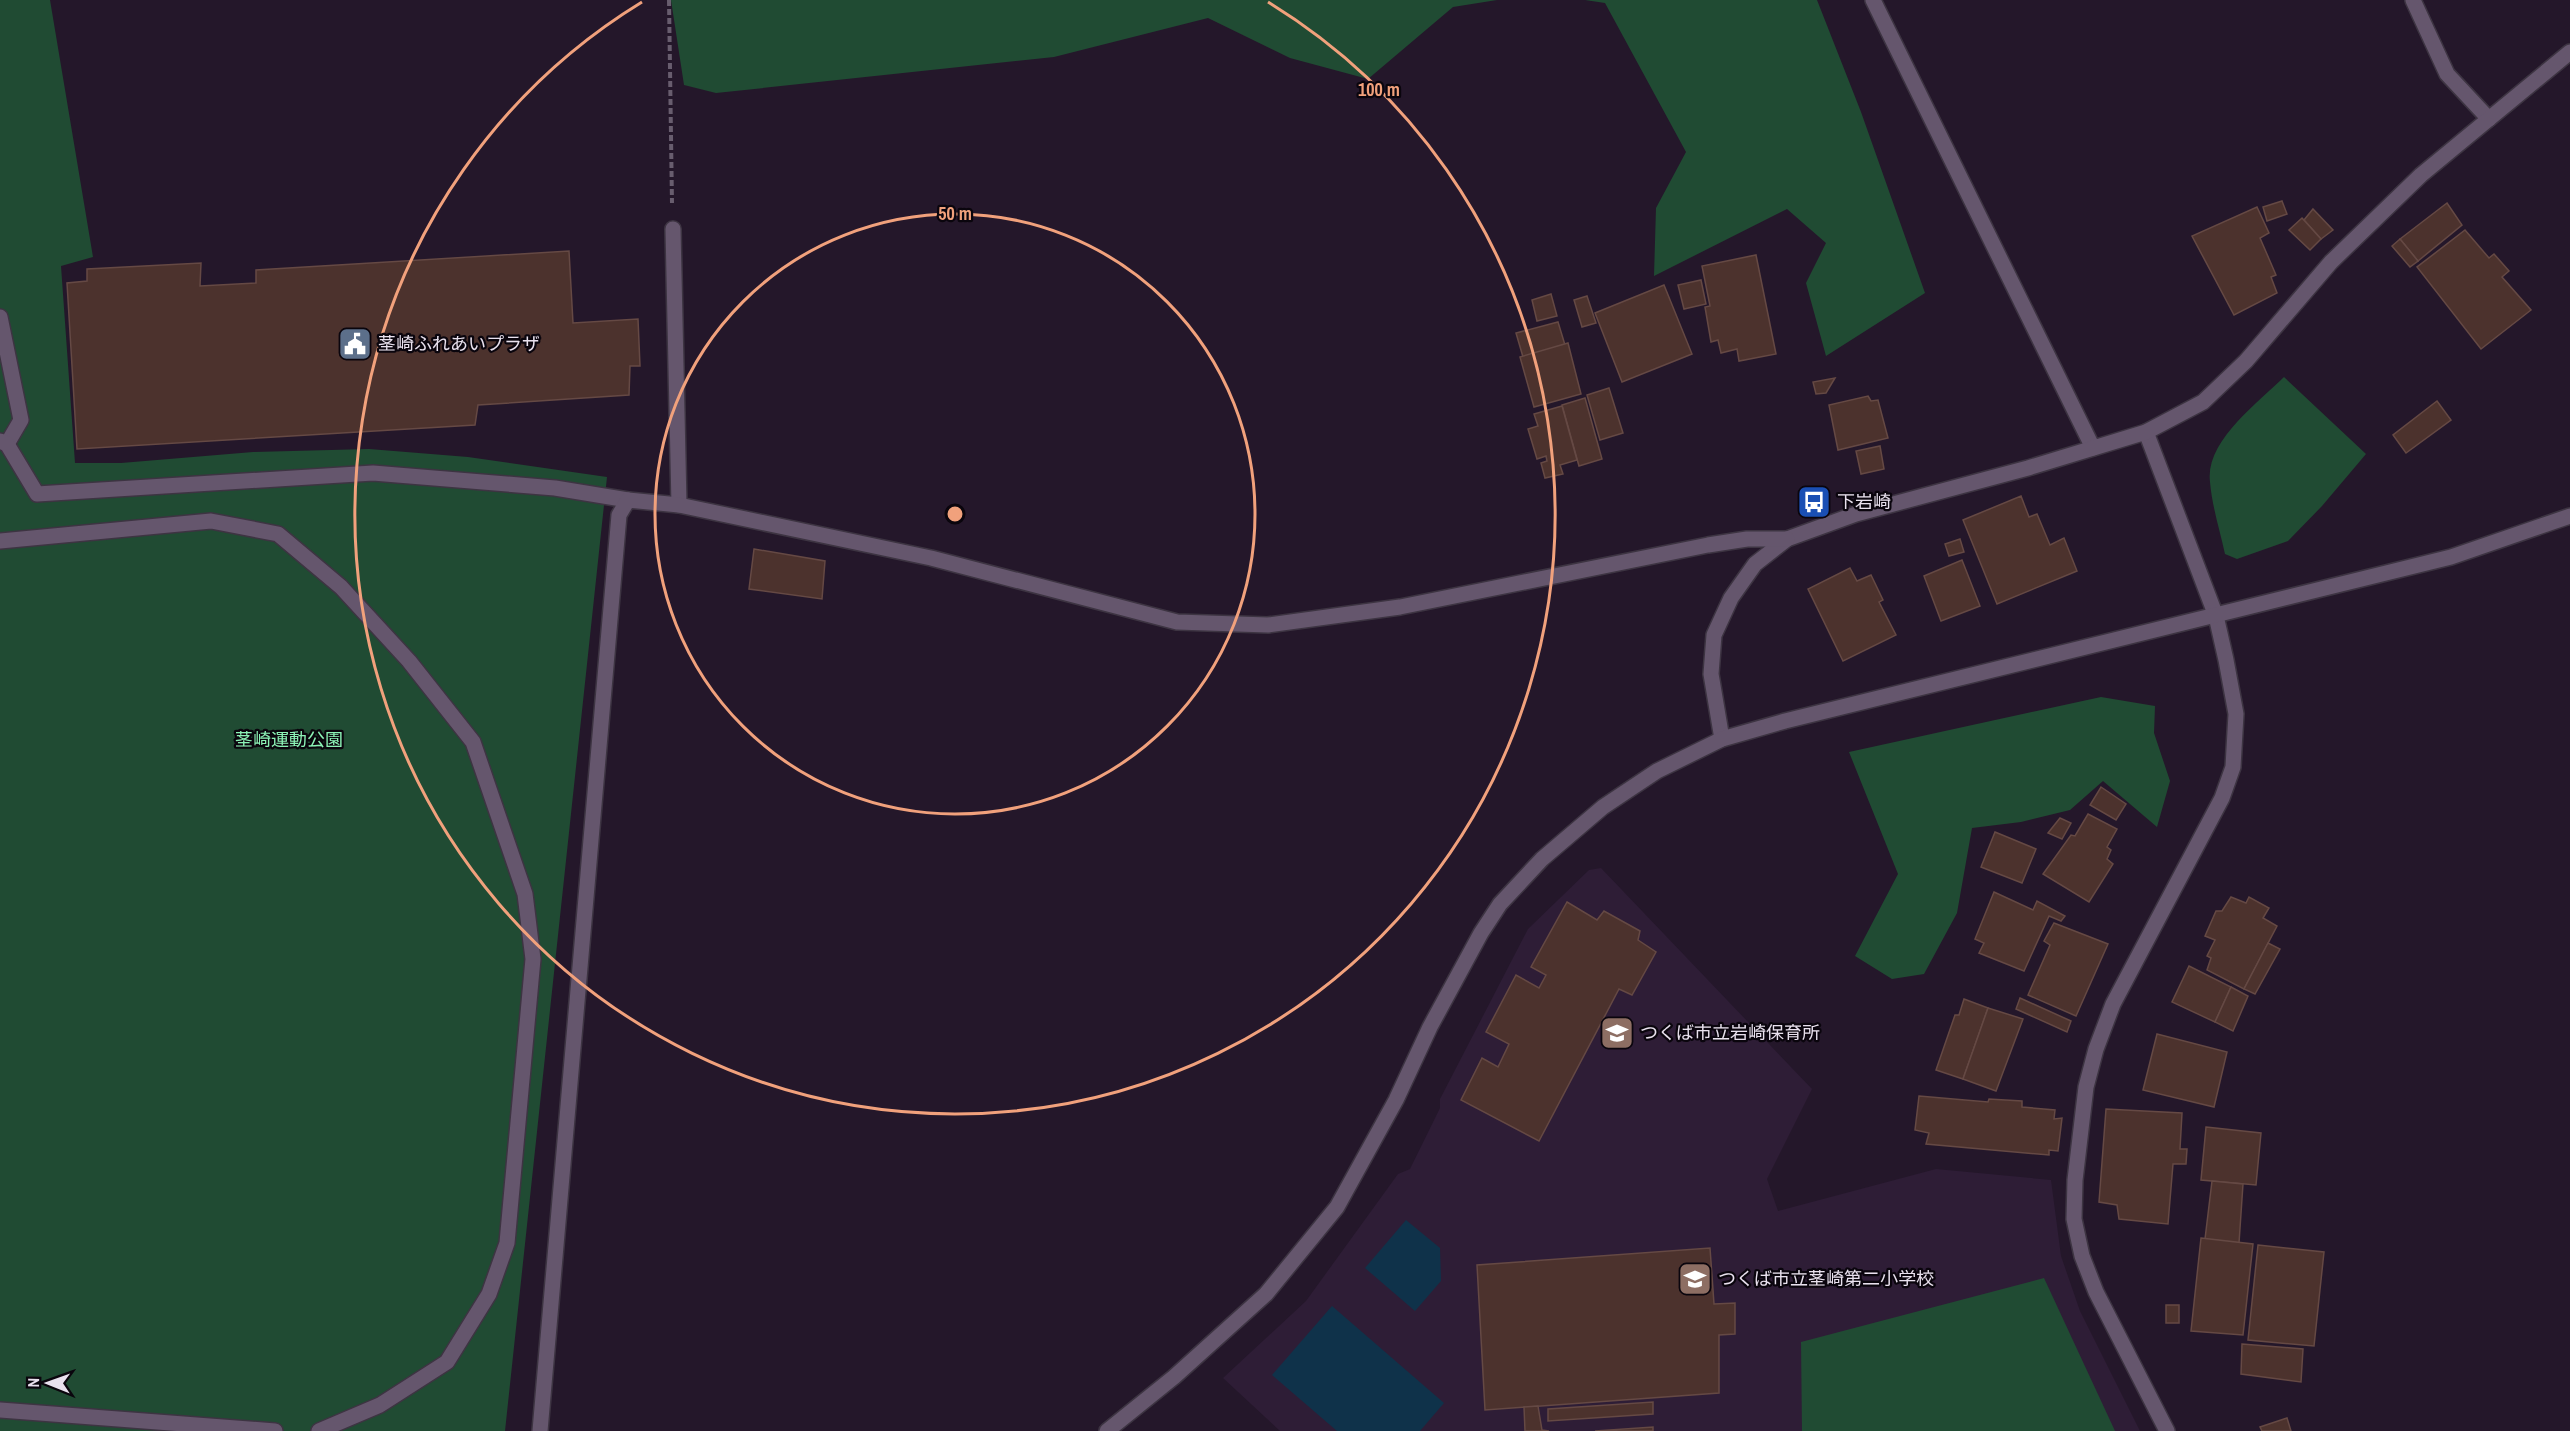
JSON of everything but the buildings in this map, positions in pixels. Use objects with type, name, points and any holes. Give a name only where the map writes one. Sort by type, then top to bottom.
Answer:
[{"type":"street","points":[[1874,0],[2093,448]]},
{"type":"street","points":[[2413,0],[2447,74],[2489,119]]},
{"type":"street","points":[[1722,739],[1711,674],[1714,635],[1731,598],[1755,564],[1787,539],[1856,514],[2028,468],[2146,432],[2203,402],[2246,361],[2331,261],[2421,175],[2570,52]]},
{"type":"street","points":[[673,229],[679,505]]},
{"type":"street","points":[[0,317],[21,420],[3,442],[37,494],[374,473],[555,488],[628,500],[679,505],[931,558],[1177,622],[1257,625],[1400,607],[1708,545],[1747,539],[1787,539]]},
{"type":"street","points":[[2146,432],[2216,616],[2236,714],[2233,767],[2222,798],[2113,1004],[2096,1048],[2085,1087],[2074,1180],[2074,1219],[2082,1256],[2096,1292],[2167,1431]]},
{"type":"street","points":[[540,1431],[619,515],[628,500]]},
{"type":"street","points":[[1107,1431],[1190,1364],[1266,1294],[1337,1207],[1396,1100],[1463,965],[1500,904],[1542,859],[1603,807],[1657,771],[1722,739],[1785,721],[2451,556],[2570,516]]},
{"type":"street","points":[[0,540],[211,521],[278,534],[341,587],[409,661],[473,742],[525,894],[533,959],[507,1243],[489,1294],[447,1362],[381,1405],[319,1431]]},
{"type":"street","points":[[0,1410],[275,1431]]},
{"type":"path","points":[[669,0],[673,229]]},
{"type":"shaded area","name":"つくば市立茎崎第二小学校","points":[[1601,868],[1812,1089],[1767,1179],[1778,1211],[1936,1169],[2051,1180],[2061,1256],[2080,1311],[2140,1431],[1280,1431],[1223,1378],[1306,1301],[1398,1174],[1410,1169],[1440,1108],[1440,1099],[1528,929],[1589,870]]},
{"type":"green space","name":"茎崎運動公園","points":[[0,0],[50,0],[93,257],[61,266],[75,463],[121,463],[253,452],[369,449],[468,457],[607,477],[505,1431],[0,1431]]},
{"type":"green space","points":[[671,0],[1497,0],[1453,7],[1368,79],[1290,58],[1208,18],[1054,57],[716,93],[684,85]]},
{"type":"green space","points":[[1585,0],[1817,0],[1861,112],[1925,293],[1826,356],[1806,283],[1826,243],[1787,209],[1654,276],[1656,208],[1686,152],[1605,3]]},
{"type":"green space","points":[[2284,377],[2366,454],[2322,506],[2288,541],[2237,559],[2225,554],[2212,500],[2211,467],[2216,452],[2235,424]]},
{"type":"green space","points":[[2101,697],[2155,706],[2154,733],[2170,781],[2157,827],[2103,781],[2070,810],[2021,822],[1972,828],[1957,913],[1924,974],[1892,979],[1855,956],[1898,874],[1849,752]]},
{"type":"green space","points":[[2044,1278],[2115,1431],[1802,1431],[1801,1342]]},
{"type":"water","points":[[1406,1220],[1440,1248],[1441,1281],[1415,1311],[1365,1268]]},
{"type":"water","points":[[1332,1306],[1444,1403],[1420,1431],[1337,1431],[1272,1375]]},
{"type":"place","name":"茎崎ふれあいプラザ","points":[[355,344]]},
{"type":"place","name":"下岩崎","points":[[1814,502]]},
{"type":"place","name":"つくば市立岩崎保育所","points":[[1617,1033]]},
{"type":"place","name":"つくば市立茎崎第二小学校","points":[[1695,1279]]}]
